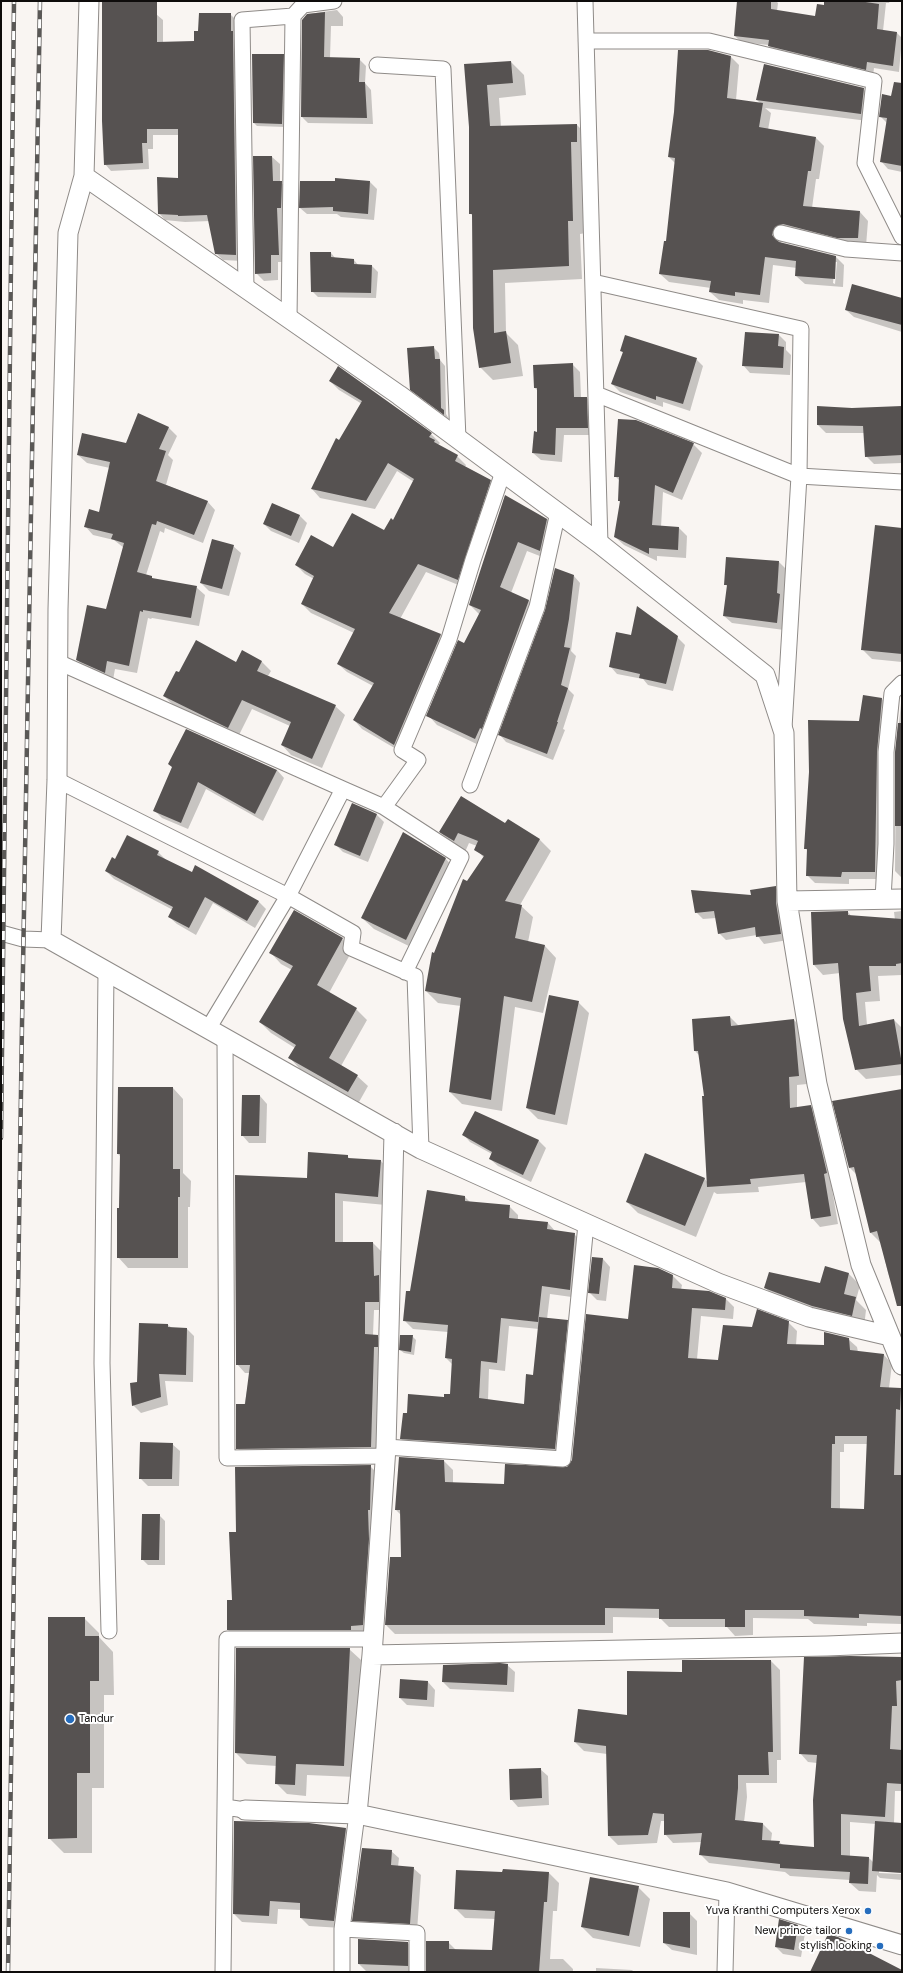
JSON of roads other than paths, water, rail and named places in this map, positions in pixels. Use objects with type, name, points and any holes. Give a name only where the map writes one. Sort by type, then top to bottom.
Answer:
[{"type":"street","points":[[51,940],[57,780],[58,662],[68,233],[84,176],[89,1]]},
{"type":"street","points":[[289,318],[293,16],[303,5],[334,1]]},
{"type":"street","points":[[585,1],[600,544]]},
{"type":"street","points":[[246,289],[242,20],[293,16]]},
{"type":"street","points":[[586,41],[709,41],[874,81],[866,163],[902,237]]},
{"type":"street","points":[[377,65],[443,68],[458,439]]},
{"type":"street","points":[[84,176],[289,318],[558,512],[765,674],[784,733]]},
{"type":"street","points":[[781,233],[846,249],[902,253]]},
{"type":"street","points":[[593,282],[801,329],[798,476],[784,733],[787,901],[817,1084],[861,1266],[902,1365]]},
{"type":"street","points":[[596,394],[798,476],[902,482]]},
{"type":"street","points":[[384,807],[418,760],[402,750],[449,639],[473,560],[503,472]]},
{"type":"street","points":[[470,785],[537,607],[558,512]]},
{"type":"street","points":[[58,662],[384,807],[462,856],[405,972]]},
{"type":"street","points":[[883,899],[886,844],[886,752],[892,693],[902,683]]},
{"type":"street","points":[[57,780],[288,896],[353,933],[350,948],[415,976],[421,1148]]},
{"type":"street","points":[[208,1029],[288,896],[343,789]]},
{"type":"street","points":[[787,901],[902,899]]},
{"type":"street","points":[[1,933],[23,939],[51,940],[421,1148],[586,1224],[718,1283],[809,1317],[890,1336]]},
{"type":"street","points":[[106,971],[102,1363],[109,1631]]},
{"type":"street","points":[[225,1038],[227,1458],[386,1452],[563,1459],[586,1224]]},
{"type":"street","points":[[342,1972],[342,1930],[357,1814],[372,1647],[386,1452],[394,1133]]},
{"type":"street","points":[[223,1972],[227,1639],[372,1647],[827,1646],[902,1643]]},
{"type":"street","points":[[226,1807],[245,1810],[357,1814],[727,1892],[902,1944]]},
{"type":"street","points":[[725,1972],[727,1892]]},
{"type":"street","points":[[342,1930],[417,1933],[417,1972]]},
{"type":"railway","points":[[1,1138],[14,1]]},
{"type":"railway","points":[[8,1972],[22,1024],[40,1]]},
{"type":"place","name":"Tandur","points":[[70,1719]]},
{"type":"place","name":"Yuva Kranthi Computers Xerox","points":[[868,1911]]},
{"type":"place","name":"New prince tailor","points":[[849,1931]]},
{"type":"place","name":"stylish looking","points":[[880,1946]]}]
